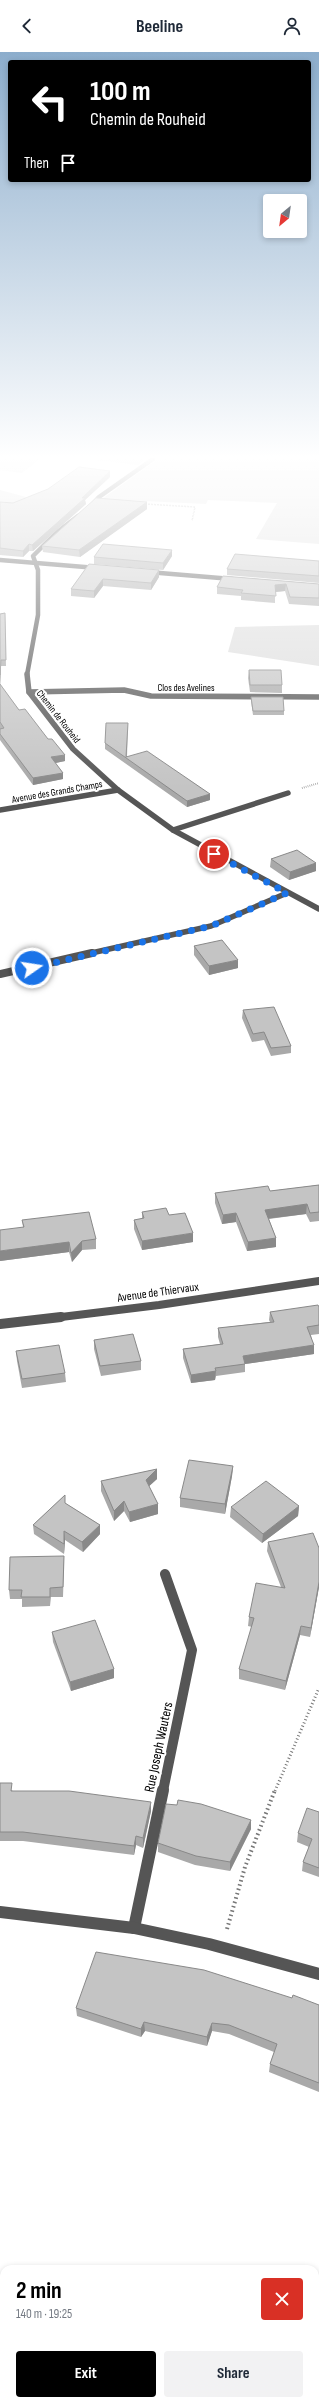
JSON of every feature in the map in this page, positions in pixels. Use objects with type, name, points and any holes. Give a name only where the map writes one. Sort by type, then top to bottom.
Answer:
[{"type":"street","name":"Chemin de Rouheid","points":[[37,569],[38,615],[27,672],[29,692],[73,749],[118,790],[173,830],[319,909]]},
{"type":"street","points":[[142,572],[235,579]]},
{"type":"street","name":"Clos des Avelines","points":[[29,692],[124,690],[151,696],[319,697]]},
{"type":"street","name":"Avenue des Grands Champs","points":[[0,810],[118,790]]},
{"type":"street","points":[[173,830],[288,793]]},
{"type":"street","points":[[0,974],[211,926],[287,893]]},
{"type":"street","name":"Avenue de Thiervaux","points":[[0,1324],[159,1305],[319,1281]]},
{"type":"street","name":"Rue Joseph Wauters","points":[[134,1928],[192,1650],[165,1574]]},
{"type":"street","points":[[0,1912],[134,1928],[222,1947],[319,1974]]},
{"type":"path","points":[[222,1947],[236,1892],[319,1688]]},
{"type":"shaded area","points":[[319,625],[319,666],[228,652],[235,627]]},
{"type":"building","points":[[86,569],[159,570],[151,583],[103,579],[94,591],[71,589]]},
{"type":"building","points":[[227,569],[319,569],[319,576]]},
{"type":"building","points":[[223,576],[319,584],[319,598],[290,597],[286,584],[275,585],[276,596],[241,593],[243,590],[217,587]]},
{"type":"building","points":[[5,613],[6,660],[1,660],[0,675],[0,614]]},
{"type":"building","points":[[249,670],[281,670],[282,685],[250,685]]},
{"type":"building","points":[[0,684],[19,710],[25,709],[48,739],[52,739],[65,755],[51,757],[63,773],[33,778],[0,734],[0,729],[4,728],[0,722]]},
{"type":"building","points":[[251,697],[283,697],[284,711],[253,711]]},
{"type":"building","points":[[106,723],[128,723],[126,757],[147,751],[210,794],[187,801],[105,743]]},
{"type":"building","points":[[297,850],[316,863],[290,872],[271,859]]},
{"type":"building","points":[[222,940],[238,960],[209,966],[194,946]]},
{"type":"building","points":[[274,1007],[291,1046],[271,1048],[264,1032],[253,1034],[243,1010]]},
{"type":"building","points":[[319,1185],[319,1212],[310,1213],[307,1204],[265,1210],[276,1238],[248,1242],[236,1213],[223,1215],[215,1193],[268,1186],[270,1191]]},
{"type":"building","points":[[166,1208],[169,1215],[185,1213],[193,1233],[142,1241],[134,1220],[144,1218],[142,1212]]},
{"type":"building","points":[[89,1212],[96,1239],[82,1241],[71,1253],[69,1242],[0,1251],[0,1230],[24,1227],[22,1220]]},
{"type":"building","points":[[318,1305],[319,1325],[307,1327],[314,1345],[243,1356],[245,1364],[215,1368],[216,1371],[191,1375],[183,1349],[223,1344],[218,1328],[274,1322],[270,1312]]},
{"type":"building","points":[[133,1334],[141,1361],[100,1366],[94,1340]]},
{"type":"building","points":[[59,1345],[65,1373],[22,1379],[16,1351]]},
{"type":"building","points":[[189,1460],[233,1466],[225,1504],[180,1498]]},
{"type":"building","points":[[157,1469],[146,1480],[158,1504],[129,1512],[124,1501],[114,1511],[101,1481]]},
{"type":"building","points":[[266,1481],[299,1506],[263,1534],[231,1507]]},
{"type":"building","points":[[65,1495],[65,1503],[100,1525],[82,1542],[64,1531],[64,1544],[33,1525]]},
{"type":"building","points":[[313,1533],[319,1548],[319,1582],[311,1628],[301,1626],[286,1681],[239,1669],[254,1618],[249,1617],[256,1583],[285,1588],[268,1542]]},
{"type":"building","points":[[64,1556],[63,1587],[50,1588],[50,1597],[21,1597],[22,1590],[9,1590],[10,1557]]},
{"type":"building","points":[[95,1620],[114,1669],[70,1682],[52,1632]]},
{"type":"building","points":[[0,1783],[12,1783],[11,1791],[69,1791],[151,1802],[143,1838],[136,1836],[134,1846],[23,1832],[0,1832]]},
{"type":"building","points":[[178,1800],[201,1804],[251,1820],[230,1862],[196,1856],[158,1843],[166,1804],[177,1805]]},
{"type":"building","points":[[307,1808],[319,1812],[319,1868],[303,1862],[312,1839],[298,1833]]},
{"type":"building","points":[[96,1952],[204,1970],[292,1998],[293,1995],[319,2005],[319,2083],[270,2064],[277,2044],[229,2025],[212,2023],[207,2037],[144,2022],[141,2029],[76,2008]]},
{"type":"route","points":[[32,968],[211,926],[287,893],[214,854]]}]
